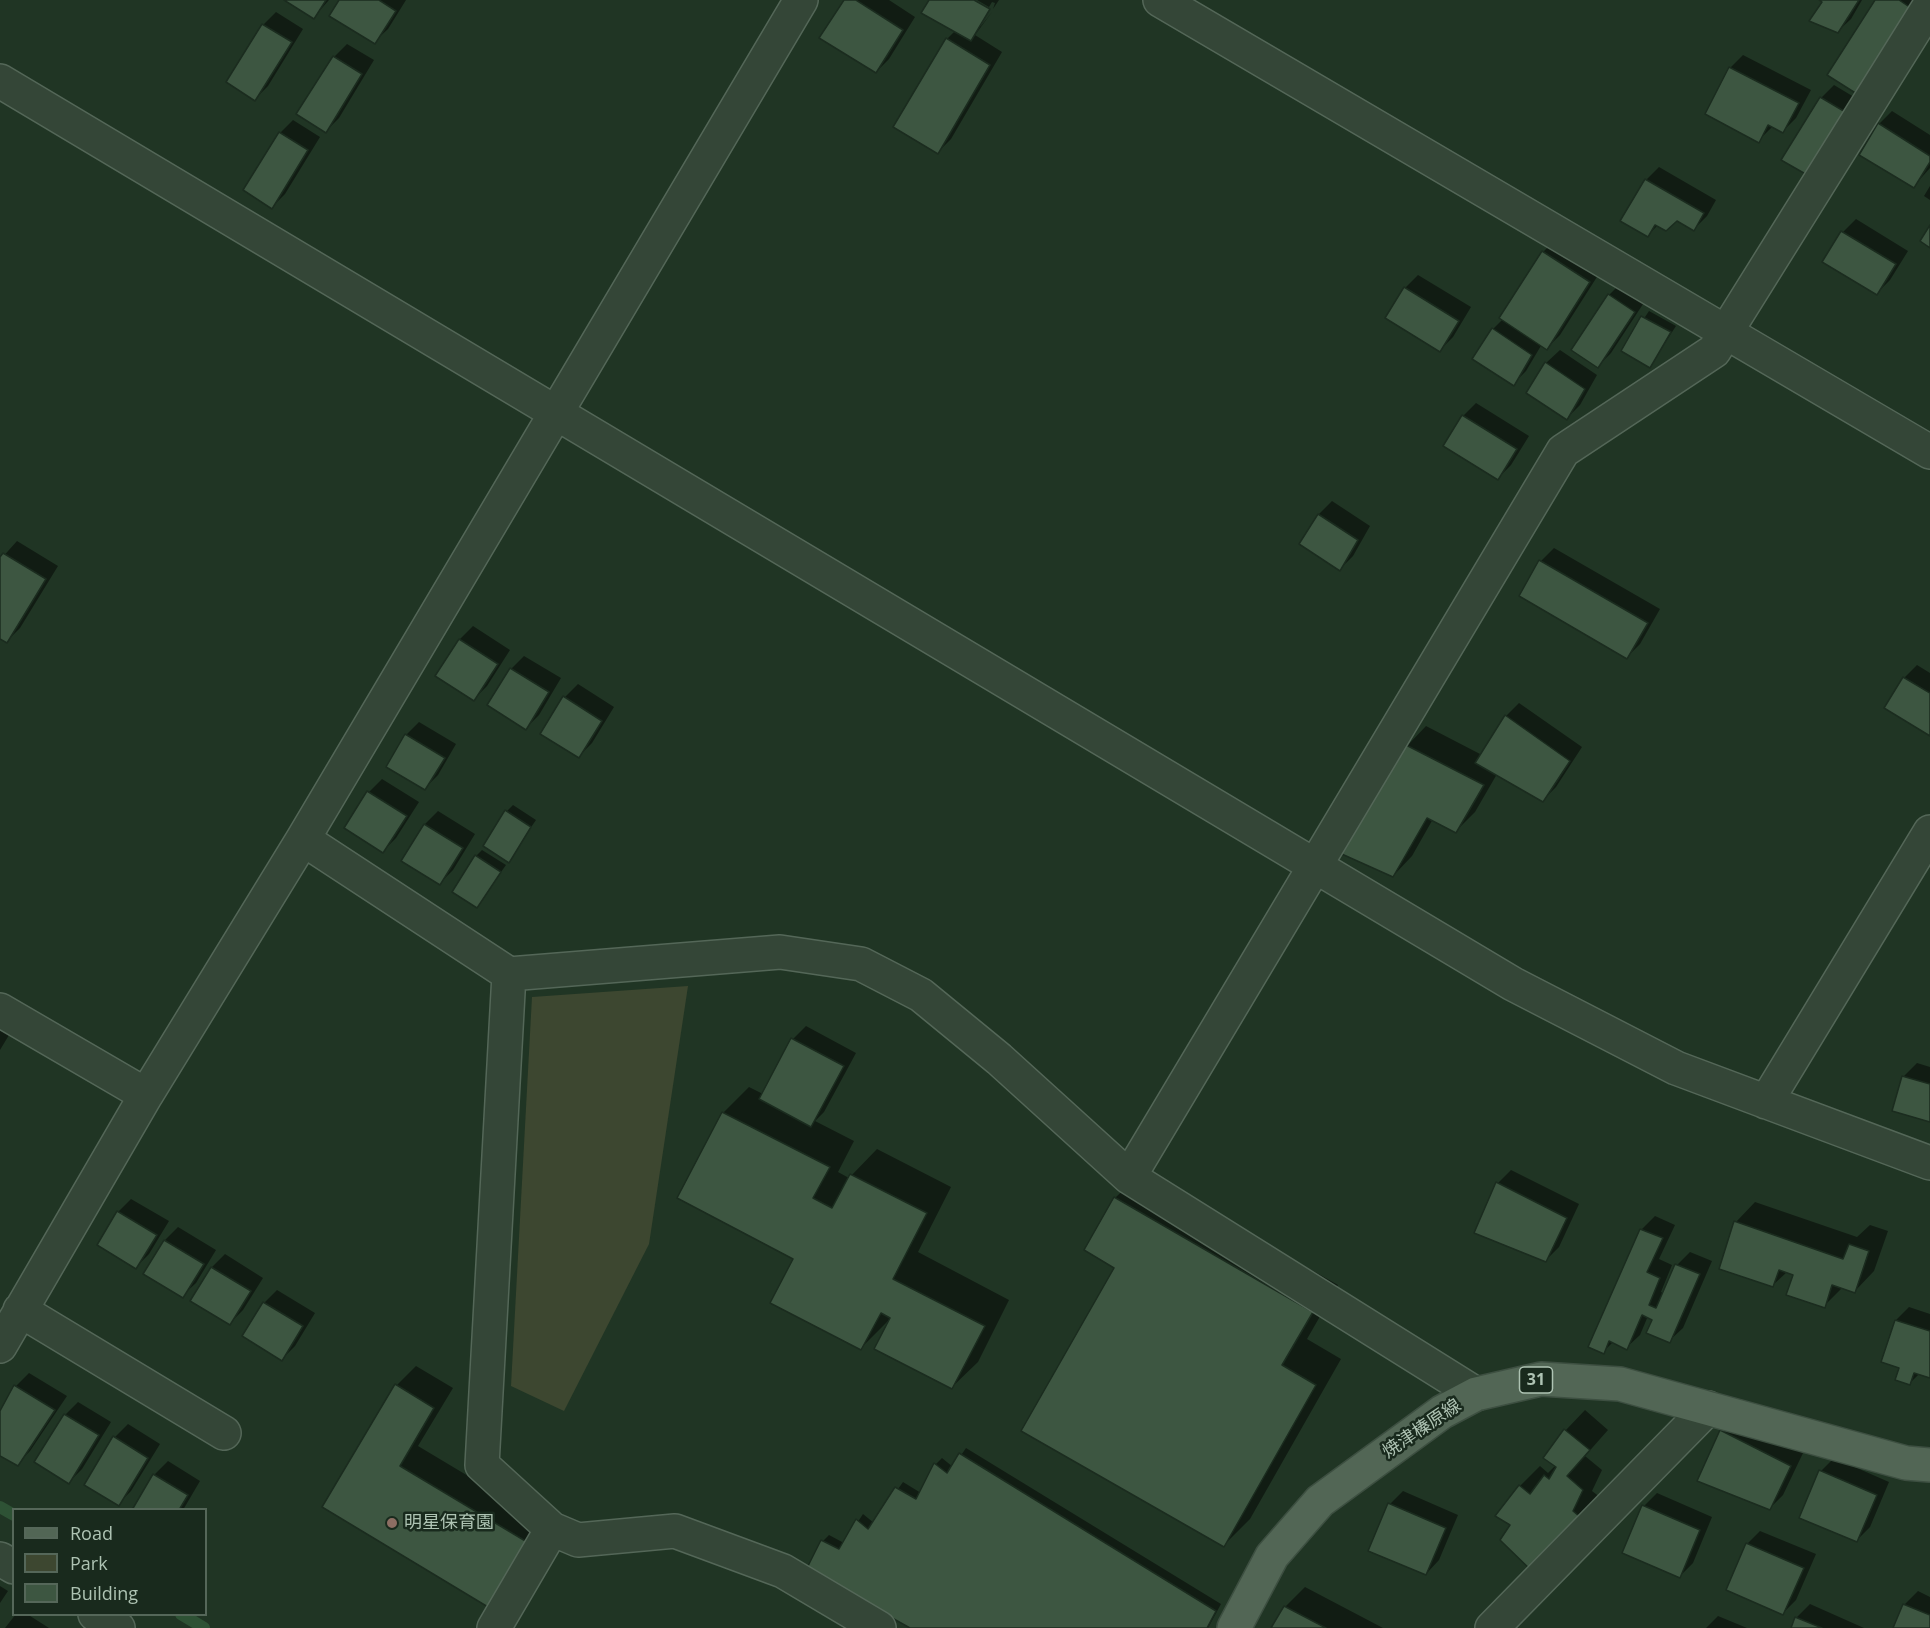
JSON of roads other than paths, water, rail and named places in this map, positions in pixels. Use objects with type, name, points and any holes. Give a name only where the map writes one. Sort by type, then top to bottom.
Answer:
[{"type":"main road","name":"焼津榛原線","points":[[1234,1628],[1272,1556],[1320,1501],[1442,1412],[1476,1394],[1540,1379],[1620,1384],[1906,1462],[1930,1465]]},
{"type":"street","points":[[0,1346],[146,1095],[303,839],[801,0]]},
{"type":"street","points":[[1160,0],[1930,452]]},
{"type":"street","points":[[1129,1177],[1312,866],[1563,451],[1714,351],[1930,5]]},
{"type":"street","points":[[0,81],[1513,984],[1676,1068],[1930,1163]]},
{"type":"street","points":[[1766,1102],[1930,832]]},
{"type":"street","points":[[303,839],[509,974],[780,952],[861,964],[921,994],[999,1059],[1129,1177],[1476,1394]]},
{"type":"street","points":[[509,974],[482,1465],[552,1529],[578,1540],[675,1531],[783,1571],[879,1628]]},
{"type":"street","points":[[0,1010],[146,1095]]},
{"type":"street","points":[[21,1310],[224,1433]]},
{"type":"street","points":[[1492,1628],[1708,1408]]},
{"type":"street","points":[[494,1628],[552,1529]]},
{"type":"street","points":[[98,1616],[118,1628]]},
{"type":"waterway","points":[[0,1507],[12,1514]]},
{"type":"waterway","points":[[184,1616],[204,1628]]},
{"type":"place","name":"明星保育園","points":[[392,1523]]}]
